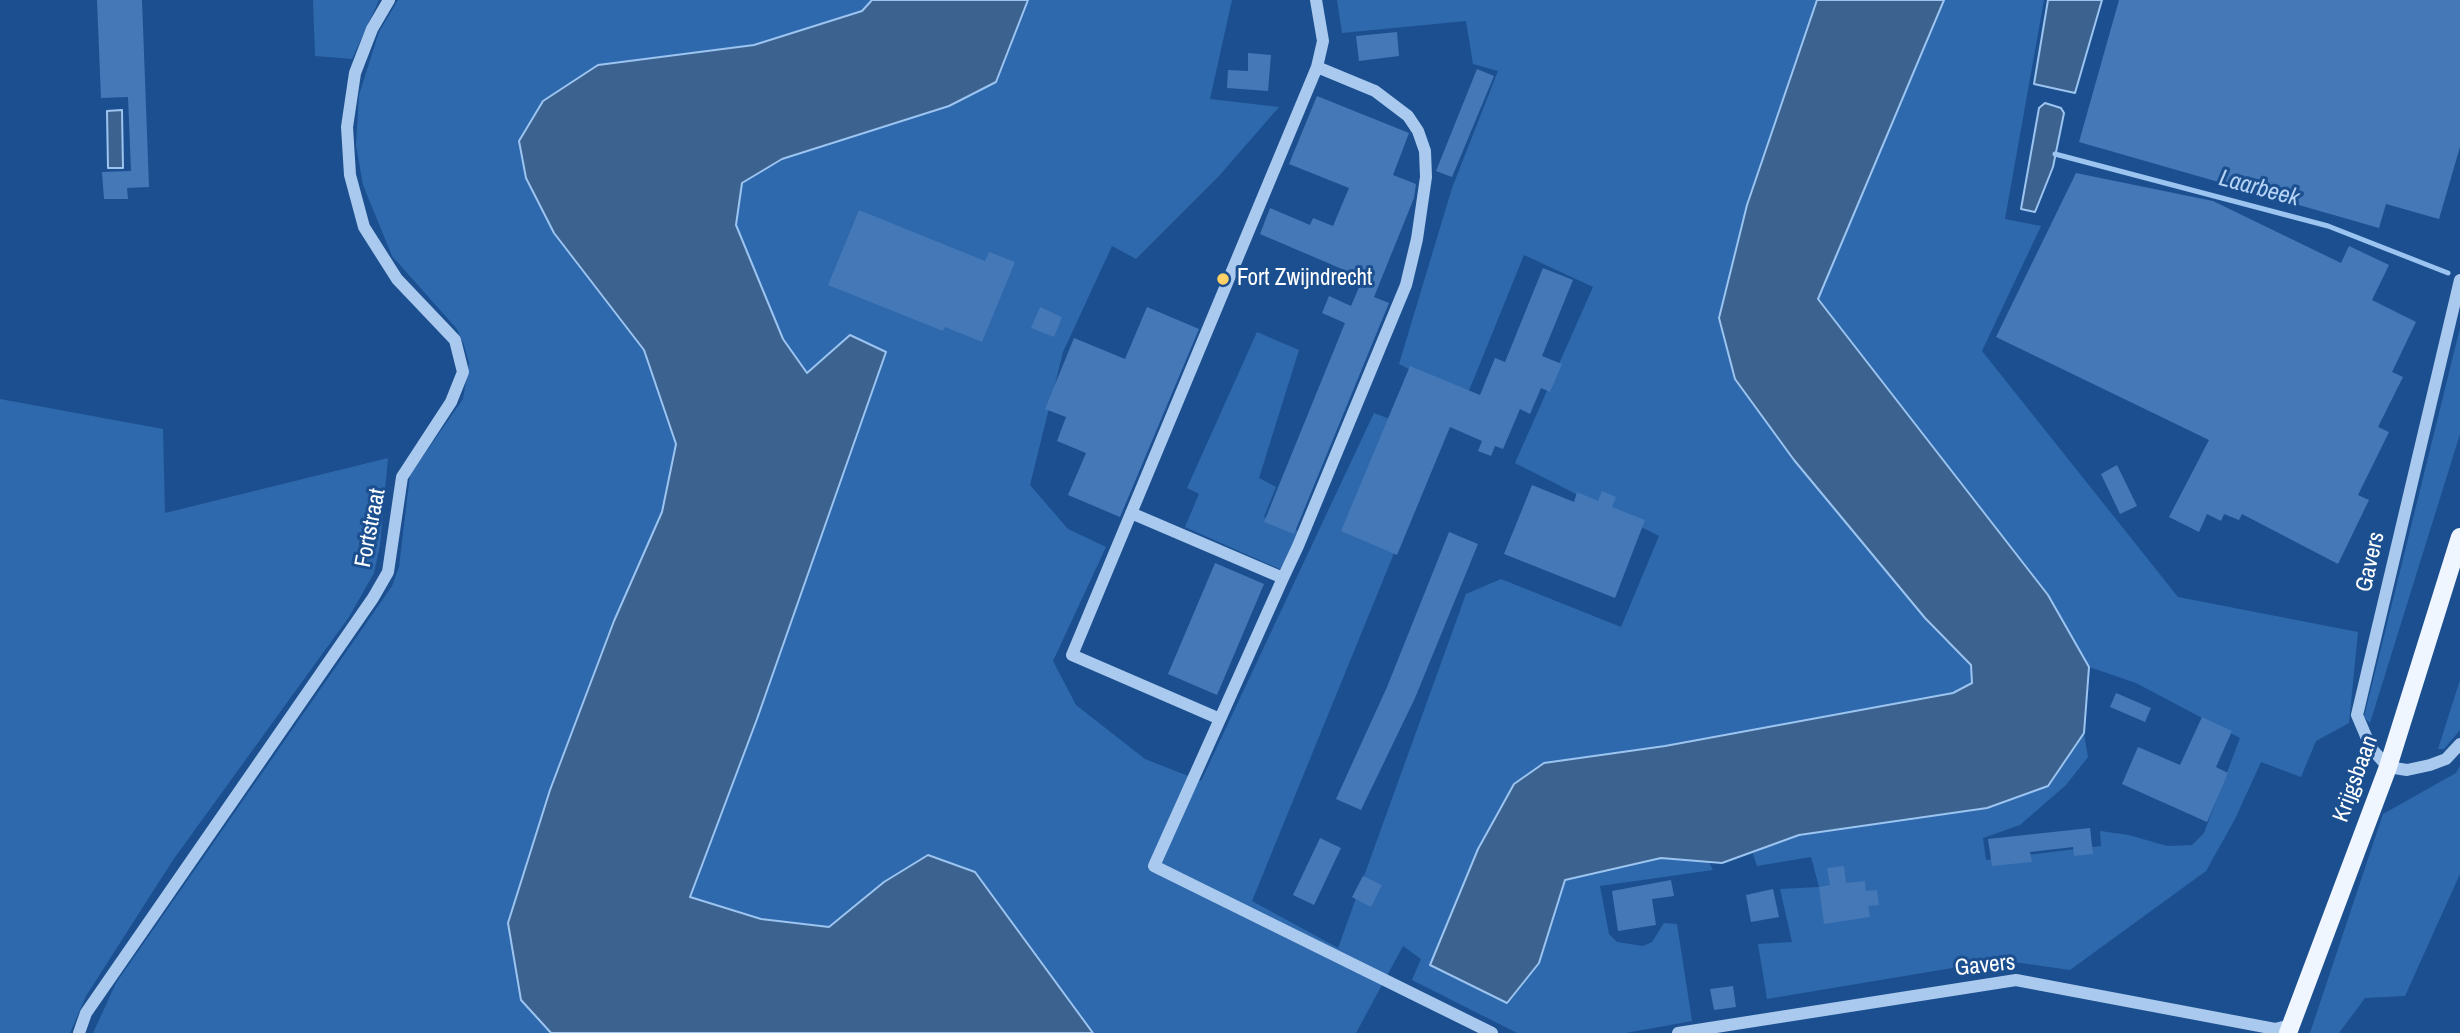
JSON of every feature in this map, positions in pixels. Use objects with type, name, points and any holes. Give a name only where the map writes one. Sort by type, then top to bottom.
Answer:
[{"type":"main road","name":"Krijgsbaan","points":[[2290,1029],[2388,767],[2460,537]]},
{"type":"street","name":"Fortstraat","points":[[79,1033],[86,1013],[373,598],[388,572],[402,477],[451,402],[463,372],[455,340],[397,279],[365,227],[351,174],[347,127],[355,73],[372,29],[390,0]]},
{"type":"street","points":[[1220,719],[1072,655],[1317,67],[1323,41],[1316,0]]},
{"type":"street","points":[[1317,67],[1375,91],[1408,116],[1425,151],[1426,177],[1406,285],[1283,578],[1154,866],[1492,1033]]},
{"type":"street","name":"Gavers","points":[[2388,767],[2371,748],[2357,715],[2460,280]]},
{"type":"street","points":[[1131,513],[1283,578]]},
{"type":"street","points":[[2388,767],[2407,770],[2430,765],[2446,759],[2460,744]]},
{"type":"street","name":"Gavers","points":[[1678,1033],[1723,1028],[2016,979],[2276,1029],[2290,1029]]},
{"type":"shaded area","points":[[313,0],[379,0],[352,59],[315,56]]},
{"type":"shaded area","points":[[398,0],[872,0],[862,11],[754,45],[598,65],[526,178],[554,233],[644,350],[676,443],[662,512],[614,621],[521,1000],[551,1033],[93,1033],[116,983],[392,586],[399,567],[410,475],[463,399],[469,363],[464,345],[457,329],[392,256],[363,185],[356,145],[359,95],[379,32]]},
{"type":"shaded area","points":[[872,0],[1028,0],[996,82],[949,106],[782,159],[742,183],[736,225],[783,339],[807,373],[850,335],[886,352],[757,719],[690,897],[761,919],[829,927],[884,882],[928,855],[975,872],[1093,1033],[551,1033],[521,1000],[508,923],[550,790],[614,621],[662,512],[676,444],[644,350],[554,233],[526,178],[519,141],[543,101],[598,65],[754,45],[862,11]]},
{"type":"shaded area","points":[[1028,0],[1232,0],[1210,99],[1279,107],[1219,176],[1136,259],[1112,246],[1063,352],[1030,485],[1068,529],[1106,547],[1053,661],[1076,705],[1145,759],[1201,781],[1374,413],[1441,438],[1252,901],[1338,948],[1466,594],[1501,579],[1621,627],[1659,536],[1515,463],[1593,287],[1524,255],[1466,398],[1399,364],[1452,188],[1498,71],[1473,64],[1466,21],[1342,33],[1337,0],[1817,0],[1747,205],[1719,318],[1925,618],[1971,665],[1972,683],[1953,693],[1665,746],[1544,763],[1514,784],[1478,849],[1477,986],[1507,1003],[1539,963],[1565,880],[1661,858],[1708,860],[1713,870],[1600,886],[1609,934],[1617,942],[1643,946],[1652,942],[1664,923],[1677,924],[1692,1021],[1626,1033],[1517,1033],[1412,980],[1421,959],[1403,946],[1356,1033],[1093,1033],[928,855],[884,882],[829,927],[761,919],[690,897],[757,719],[886,352],[807,374],[783,339],[736,225],[742,183],[782,159],[949,106],[996,82]]},
{"type":"shaded area","points":[[1817,0],[1944,0],[1818,299],[2048,595],[2089,667],[2084,733],[2048,786],[1987,808],[1799,835],[1722,863],[1661,858],[1565,880],[1539,963],[1507,1003],[1430,965],[1478,849],[1514,784],[1544,763],[1665,746],[1953,693],[1972,683],[1971,665],[1925,618],[1794,460],[1735,379],[1719,318],[1747,205]]},
{"type":"shaded area","points":[[1944,0],[2044,0],[2005,219],[2041,226],[1982,351],[2178,597],[2358,632],[2349,723],[2316,741],[2301,777],[2261,762],[2235,819],[2206,871],[2070,970],[2000,960],[1767,999],[1758,944],[1792,942],[1780,889],[1819,887],[1811,857],[1757,866],[1752,851],[1799,835],[2048,786],[2084,733],[2088,757],[2066,785],[2020,825],[1983,838],[1986,860],[2101,846],[2100,831],[2129,835],[2167,846],[2192,845],[2204,833],[2240,738],[2136,683],[2089,667],[2048,595],[1818,299]]},
{"type":"shaded area","points":[[2048,0],[2102,0],[2075,93],[2034,84]]},
{"type":"shaded area","points":[[2045,103],[2061,108],[2064,113],[2053,167],[2035,212],[2021,209],[2039,108]]},
{"type":"shaded area","points":[[122,110],[123,168],[108,168],[107,111]]},
{"type":"shaded area","points":[[2460,328],[2460,434],[2370,723],[2364,717]]},
{"type":"shaded area","points":[[1257,332],[1299,350],[1259,478],[1276,487],[1264,517],[1298,531],[1284,571],[1185,527],[1199,494],[1187,488]]},
{"type":"shaded area","points":[[0,399],[163,429],[165,513],[388,458],[380,545],[374,573],[349,617],[173,860],[86,996],[70,1033],[0,1033]]},
{"type":"shaded area","points":[[2460,680],[2460,730],[2444,749],[2438,749]]},
{"type":"shaded area","points":[[2460,766],[2460,874],[2405,996],[2365,998],[2339,1033],[2310,1033],[2383,814],[2456,773]]},
{"type":"building","points":[[97,0],[142,0],[149,187],[127,188],[128,199],[104,199],[102,172],[131,171],[128,97],[101,98]]},
{"type":"building","points":[[2119,0],[2460,0],[2460,147],[2439,219],[2386,204],[2379,228],[2079,142]]},
{"type":"building","points":[[1397,32],[1399,56],[1359,61],[1356,36]]},
{"type":"building","points":[[1248,53],[1271,55],[1268,91],[1227,88],[1228,70],[1248,71]]},
{"type":"building","points":[[1477,69],[1494,76],[1452,177],[1436,171]]},
{"type":"building","points":[[1317,96],[1409,133],[1393,175],[1416,184],[1414,198],[1374,297],[1389,303],[1294,534],[1264,522],[1345,323],[1322,313],[1329,296],[1351,306],[1363,278],[1260,234],[1270,208],[1310,225],[1313,218],[1333,226],[1349,188],[1289,164]]},
{"type":"building","points":[[2076,173],[2213,201],[2341,263],[2349,246],[2389,265],[2372,300],[2416,322],[2392,372],[2403,377],[2378,427],[2389,432],[2358,495],[2369,500],[2338,564],[2242,514],[2239,520],[2224,514],[2221,521],[2207,514],[2199,532],[2169,517],[2209,440],[1996,337]]},
{"type":"building","points":[[859,210],[985,261],[989,252],[1015,262],[982,342],[945,327],[943,331],[828,285]]},
{"type":"building","points":[[1543,268],[1573,280],[1542,356],[1562,364],[1550,392],[1541,388],[1530,414],[1520,409],[1503,449],[1495,446],[1491,456],[1478,451],[1482,441],[1450,427],[1397,555],[1341,531],[1410,366],[1480,395],[1495,358],[1505,362]]},
{"type":"building","points":[[1040,307],[1062,317],[1054,337],[1031,328]]},
{"type":"building","points":[[1147,307],[1199,329],[1120,517],[1068,495],[1086,453],[1057,441],[1066,417],[1045,409],[1074,338],[1125,359]]},
{"type":"building","points":[[2117,465],[2137,506],[2120,514],[2101,474]]},
{"type":"building","points":[[1532,485],[1574,502],[1577,492],[1598,501],[1602,491],[1616,497],[1612,507],[1645,520],[1615,598],[1504,554]]},
{"type":"building","points":[[1449,532],[1478,544],[1415,698],[1361,810],[1336,799],[1387,687]]},
{"type":"building","points":[[1215,563],[1264,584],[1217,695],[1168,674]]},
{"type":"building","points":[[2116,693],[2151,708],[2145,722],[2110,707]]},
{"type":"building","points":[[2202,717],[2232,731],[2216,767],[2228,773],[2207,822],[2122,784],[2138,747],[2180,765]]},
{"type":"building","points":[[2090,828],[2093,854],[2074,856],[2073,847],[2030,852],[2032,862],[1992,866],[1988,839]]},
{"type":"building","points":[[1320,838],[1341,848],[1314,905],[1293,895]]},
{"type":"building","points":[[1844,866],[1846,883],[1865,881],[1866,891],[1877,890],[1879,905],[1868,906],[1870,917],[1824,924],[1819,887],[1830,885],[1827,868]]},
{"type":"building","points":[[1363,876],[1382,885],[1371,907],[1352,897]]},
{"type":"building","points":[[1671,880],[1674,896],[1652,899],[1656,925],[1618,931],[1612,891]]},
{"type":"building","points":[[1773,889],[1779,917],[1751,922],[1746,895]]},
{"type":"building","points":[[1733,986],[1736,1007],[1714,1010],[1710,989]]},
{"type":"waterway","name":"Laarbeek","points":[[2055,154],[2328,226],[2448,273]]},
{"type":"place","name":"Fort Zwijndrecht","points":[[1223,279]]}]
